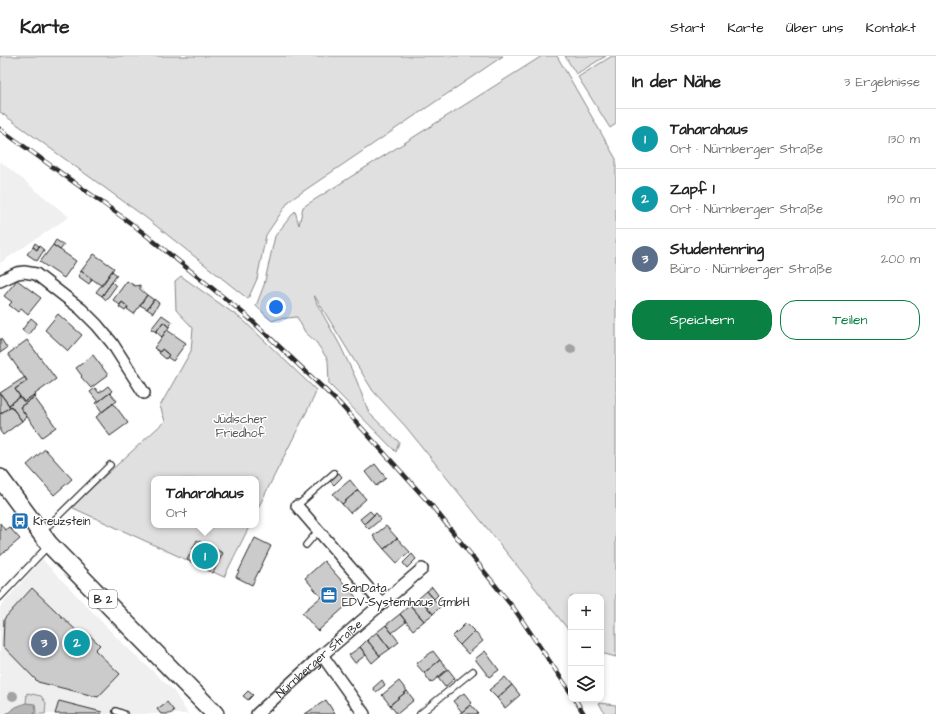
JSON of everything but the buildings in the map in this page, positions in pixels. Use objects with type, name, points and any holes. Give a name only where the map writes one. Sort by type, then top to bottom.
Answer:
[{"type":"main road","name":"B 2","points":[[0,478],[45,539],[214,714]]},
{"type":"street","points":[[0,281],[17,273],[24,272],[36,274],[81,309],[112,343],[144,393]]},
{"type":"street","points":[[297,506],[381,603]]},
{"type":"street","name":"Nürnberger Straße","points":[[257,714],[381,603],[422,569]]},
{"type":"street","points":[[322,655],[364,714]]},
{"type":"lane","points":[[0,597],[45,539],[110,465]]},
{"type":"lane","points":[[297,506],[334,473]]},
{"type":"lane","points":[[306,545],[318,531]]},
{"type":"lane","points":[[420,714],[473,671]]},
{"type":"lane","points":[[116,711],[124,714]]},
{"type":"shaded area","points":[[0,161],[69,217],[0,263]]},
{"type":"shaded area","points":[[42,559],[118,639],[173,690],[188,714],[0,714],[0,607]]},
{"type":"shaded area","points":[[26,703],[35,704],[36,711],[34,714],[6,714],[16,707]]},
{"type":"green space","points":[[0,56],[503,56],[289,201],[266,235],[257,279],[248,299],[145,217],[0,112]]},
{"type":"green space","points":[[542,56],[557,56],[616,159],[616,657],[604,654],[604,594],[568,594],[568,629],[406,427],[373,391],[314,295],[317,304],[340,345],[356,379],[369,413],[399,442],[396,452],[329,384],[328,360],[316,342],[305,332],[297,317],[272,321],[256,306],[264,285],[275,236],[295,211],[299,225],[303,207]]},
{"type":"green space","points":[[565,56],[606,56],[576,74]]},
{"type":"green space","points":[[612,56],[616,56],[616,124],[610,128],[578,77]]},
{"type":"green space","name":"Jüdischer Friedhof","points":[[181,276],[243,320],[316,390],[314,397],[259,506],[259,476],[151,476],[151,528],[248,528],[224,577],[71,507],[165,421],[160,406],[191,351],[193,328],[176,310],[175,281]]},
{"type":"green space","points":[[27,693],[41,696],[46,703],[45,714],[34,714],[36,711],[26,703]]},
{"type":"green space","points":[[599,703],[616,705],[616,714],[605,714]]},
{"type":"railway","points":[[0,129],[136,227],[248,317],[340,404],[432,506],[515,610],[568,689]]},
{"type":"railway","points":[[577,702],[584,714]]},
{"type":"place","name":"Kreuzstein","points":[[20,521]]},
{"type":"place","name":"Taharahaus","points":[[205,556]]},
{"type":"place","name":"SanData EDV-Systemhaus GmbH","points":[[329,595]]},
{"type":"place","name":"Studentenring","points":[[44,643]]},
{"type":"place","name":"Zapf 1","points":[[77,643]]}]
